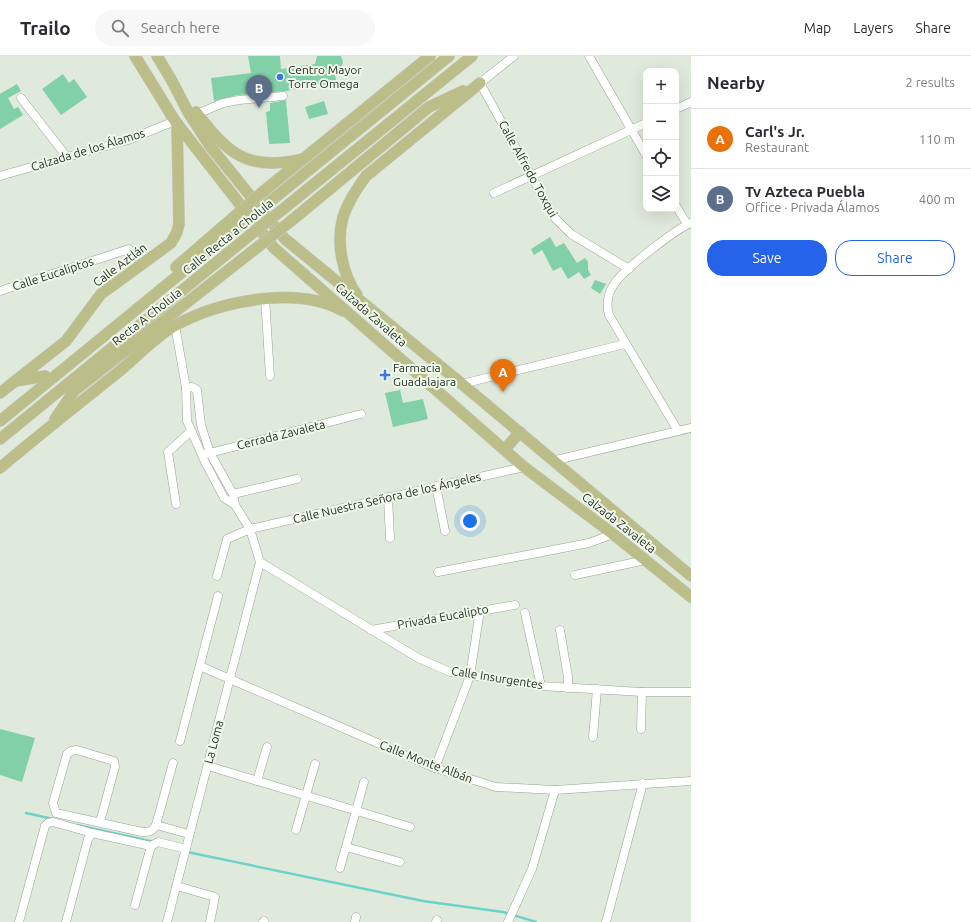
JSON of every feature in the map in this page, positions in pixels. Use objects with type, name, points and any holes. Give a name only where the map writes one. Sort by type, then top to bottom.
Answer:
[{"type":"main road","name":"Calzada Zavaleta","points":[[135,56],[176,122],[274,248],[524,467],[613,534],[691,597]]},
{"type":"main road","name":"Calzada Zavaleta","points":[[156,56],[172,81],[188,112],[210,146],[285,239],[520,432],[552,461],[691,576]]},
{"type":"main road","points":[[0,412],[238,220],[265,190],[430,56]]},
{"type":"main road","name":"Calle Recta a Cholula","points":[[0,421],[238,220],[272,200],[449,56]]},
{"type":"main road","name":"Calle Recta a Cholula","points":[[0,439],[472,56]]},
{"type":"main road","points":[[172,81],[197,114],[228,149],[244,158],[280,164],[305,159]]},
{"type":"main road","points":[[365,305],[352,287],[345,270],[341,249],[344,216],[356,190],[366,176],[480,83]]},
{"type":"main road","name":"Recta A Cholula","points":[[48,429],[74,391],[291,221],[429,107],[480,83]]},
{"type":"main road","name":"Calle Aztlán","points":[[0,393],[66,341],[101,294],[171,243],[177,232],[179,224],[176,122]]},
{"type":"main road","points":[[2,466],[175,325],[217,308],[265,298],[308,300],[335,307],[357,320]]},
{"type":"main road","points":[[14,381],[45,376]]},
{"type":"main road","points":[[505,449],[520,432]]},
{"type":"street","points":[[480,83],[514,56]]},
{"type":"street","points":[[589,56],[643,150]]},
{"type":"street","name":"Calle Alfredo Toxqui","points":[[480,83],[554,217],[571,234],[628,269]]},
{"type":"street","points":[[197,114],[223,103],[283,96]]},
{"type":"street","points":[[21,98],[67,157]]},
{"type":"street","points":[[679,108],[691,102]]},
{"type":"street","name":"Calzada de los Álamos","points":[[0,176],[128,140],[176,122]]},
{"type":"street","points":[[494,193],[530,174],[643,124]]},
{"type":"street","points":[[678,431],[608,315],[606,305],[615,283],[628,269],[689,224],[679,210]]},
{"type":"street","name":"Calle Eucaliptos","points":[[0,291],[129,249]]},
{"type":"street","points":[[265,298],[270,376]]},
{"type":"street","points":[[175,325],[186,388],[187,421],[191,431],[233,494],[235,505],[250,529],[260,562]]},
{"type":"street","points":[[462,384],[625,344]]},
{"type":"street","points":[[186,388],[192,387],[197,390],[206,454],[224,498],[235,505]]},
{"type":"street","name":"Cerrada Zavaleta","points":[[206,454],[361,414]]},
{"type":"street","points":[[552,461],[691,428]]},
{"type":"street","points":[[176,504],[168,452],[191,431]]},
{"type":"street","name":"Calle Nuestra Señora de los Ángeles","points":[[217,576],[227,539],[250,529],[524,467]]},
{"type":"street","points":[[233,494],[297,479]]},
{"type":"street","points":[[436,486],[445,530]]},
{"type":"street","points":[[388,497],[390,538]]},
{"type":"street","points":[[438,572],[589,543],[613,534]]},
{"type":"street","points":[[575,575],[646,560]]},
{"type":"street","name":"Calle Insurgentes","points":[[260,562],[371,630],[434,666],[470,676],[541,686],[642,692],[691,692]]},
{"type":"street","name":"La Loma","points":[[167,922],[260,562]]},
{"type":"street","points":[[180,741],[218,596]]},
{"type":"street","name":"Privada Eucalipto","points":[[371,630],[515,605]]},
{"type":"street","points":[[434,768],[470,676],[480,610]]},
{"type":"street","points":[[525,613],[541,686]]},
{"type":"street","points":[[560,630],[568,676],[568,688]]},
{"type":"street","name":"Calle Monte Albán","points":[[200,666],[434,768],[496,786],[555,790],[691,781]]},
{"type":"street","points":[[593,737],[597,689]]},
{"type":"street","points":[[641,729],[642,692]]},
{"type":"street","points":[[257,781],[267,747]]},
{"type":"street","points":[[100,822],[115,766],[114,761],[76,750],[66,754],[53,804],[53,808],[56,813],[142,832],[150,832],[156,825],[173,763]]},
{"type":"street","points":[[296,830],[315,764]]},
{"type":"street","points":[[208,766],[410,827]]},
{"type":"street","points":[[340,868],[364,782]]},
{"type":"street","points":[[606,922],[643,783]]},
{"type":"street","points":[[508,921],[532,869],[555,790]]},
{"type":"street","points":[[19,922],[45,826],[48,823],[53,822],[92,833],[151,846],[158,842],[186,849]]},
{"type":"street","points":[[156,825],[190,834]]},
{"type":"street","points":[[66,922],[88,839],[92,833]]},
{"type":"street","points":[[135,905],[151,846]]},
{"type":"street","points":[[346,847],[400,862]]},
{"type":"street","points":[[176,886],[215,897],[210,922]]},
{"type":"building","name":"Centro Mayor Torre Omega","points":[[248,56],[280,56],[281,69],[315,64],[317,56],[341,56],[343,62],[340,71],[335,75],[337,83],[286,91],[238,95],[214,101],[211,78],[251,73]]},
{"type":"building","points":[[63,74],[69,83],[74,79],[87,97],[61,115],[42,89]]},
{"type":"building","points":[[17,84],[21,91],[8,98],[14,109],[18,107],[23,115],[0,129],[0,94]]},
{"type":"building","points":[[286,100],[290,143],[269,144],[266,112],[270,111],[270,103]]},
{"type":"building","points":[[324,101],[328,114],[309,119],[305,107]]},
{"type":"building","points":[[550,237],[556,247],[564,243],[577,263],[585,258],[588,262],[588,270],[591,275],[584,279],[579,272],[568,279],[561,267],[553,271],[542,250],[534,255],[531,249]]},
{"type":"building","points":[[595,280],[606,284],[600,294],[591,288]]},
{"type":"building","points":[[400,390],[403,403],[423,399],[428,419],[393,427],[385,393]]},
{"type":"building","points":[[0,729],[35,738],[22,782],[0,775]]},
{"type":"waterway","points":[[26,813],[53,819]]},
{"type":"waterway","points":[[77,825],[154,842]]},
{"type":"waterway","points":[[187,852],[423,901],[503,912],[536,922]]},
{"type":"place","name":"Centro Mayor Torre Omega","points":[[280,77]]},
{"type":"place","name":"Tv Azteca Puebla","points":[[259,108]]},
{"type":"place","name":"Farmacia Guadalajara","points":[[385,375]]},
{"type":"place","name":"Carl's Jr.","points":[[503,392]]}]
